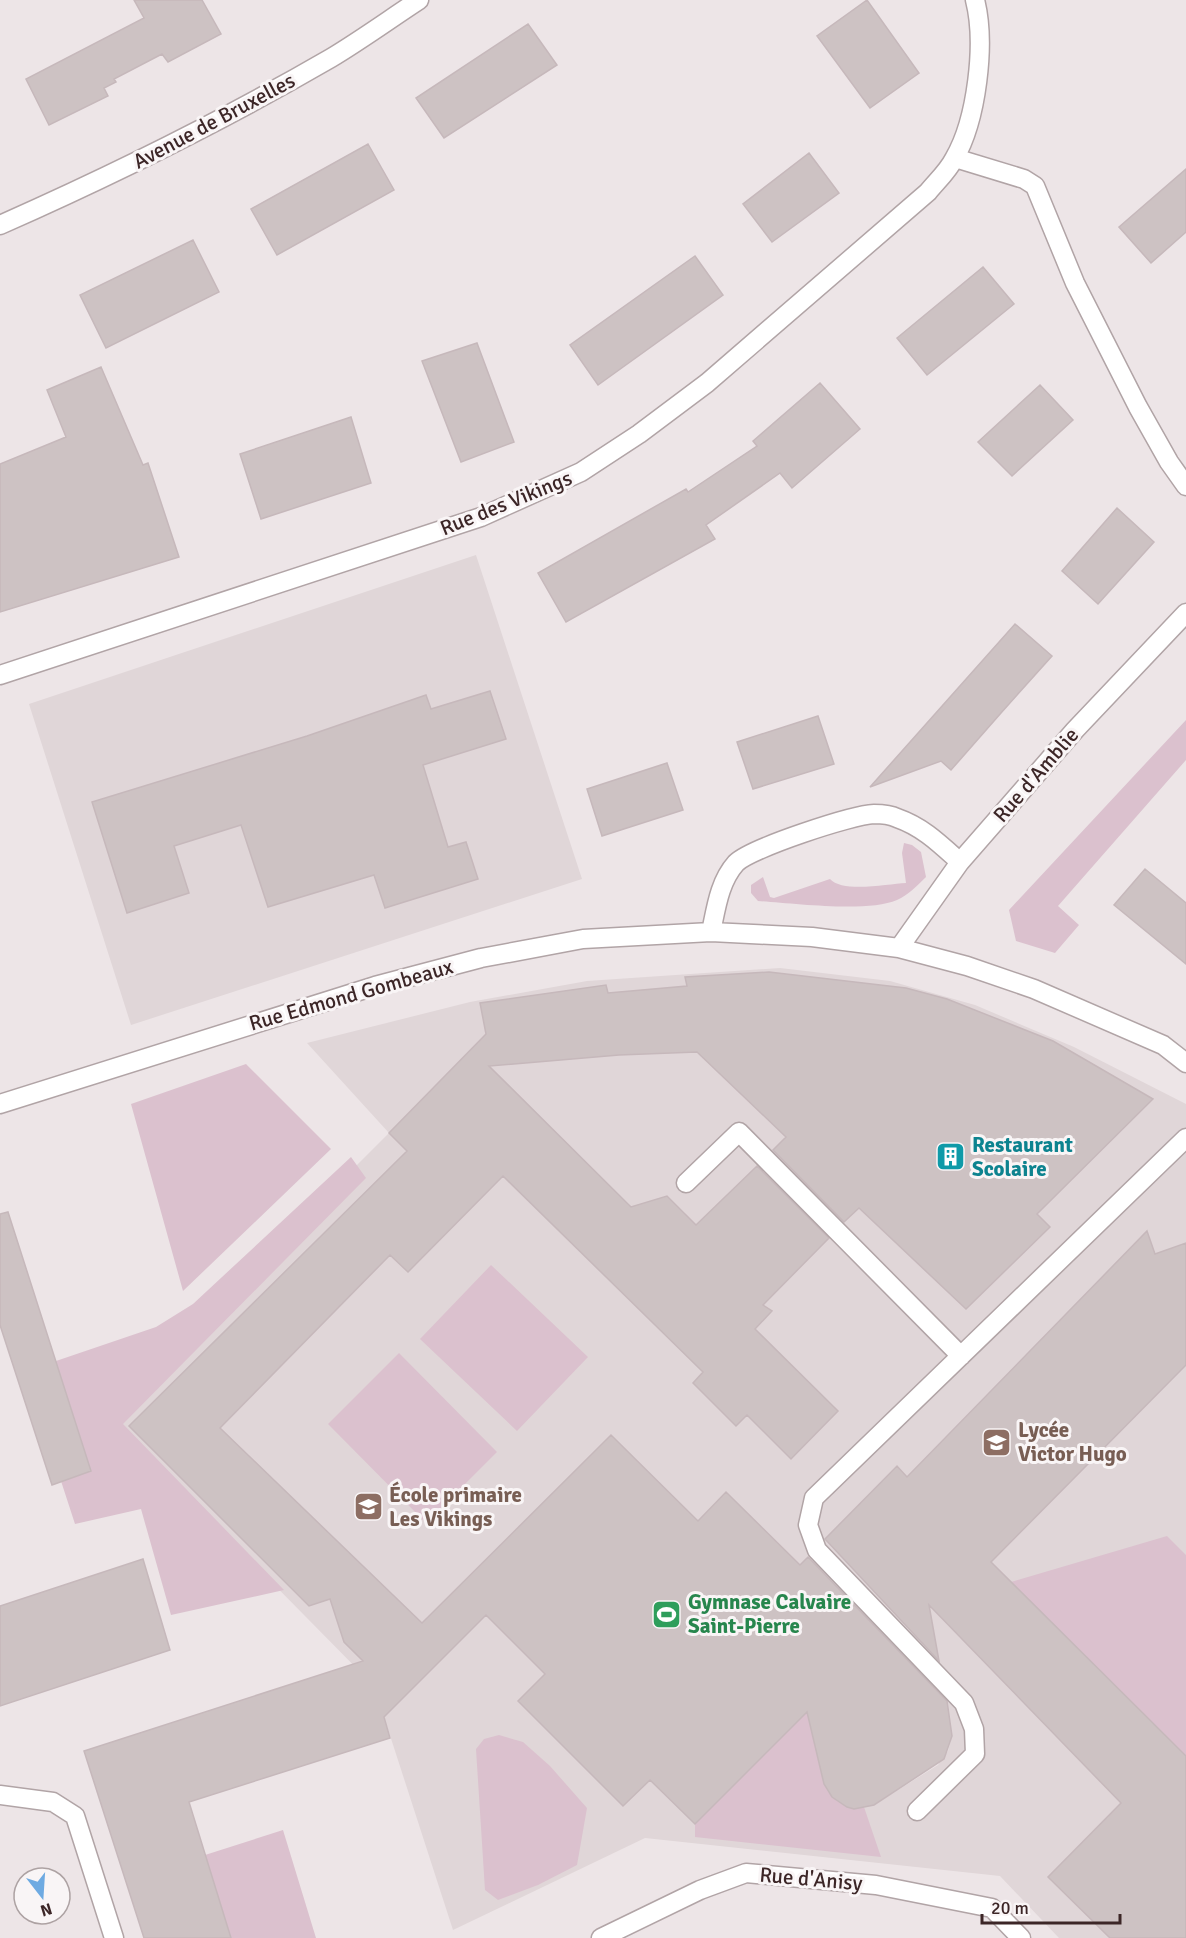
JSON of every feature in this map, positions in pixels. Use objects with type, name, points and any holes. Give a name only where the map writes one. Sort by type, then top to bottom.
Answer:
[{"type":"street","name":"Avenue de Bruxelles","points":[[0,225],[94,183],[197,131],[332,57],[419,0]]},
{"type":"street","name":"Rue des Vikings","points":[[0,675],[481,517],[581,472],[639,434],[707,383],[928,192],[955,159],[972,111],[979,70],[981,38],[975,0]]},
{"type":"street","points":[[955,159],[1024,179],[1035,186],[1075,283],[1138,407],[1169,462],[1186,486]]},
{"type":"street","name":"Rue d'Amblie","points":[[899,948],[960,862],[1075,730],[1186,613]]},
{"type":"street","points":[[711,932],[726,878],[737,862],[788,838],[827,826],[874,814],[895,817],[924,829],[960,862]]},
{"type":"street","name":"Rue Edmond Gombeaux","points":[[0,1104],[375,986],[481,958],[583,939],[711,932],[812,937],[899,948],[1034,989],[1163,1045],[1186,1063]]},
{"type":"street","points":[[686,1183],[739,1132],[961,1356]]},
{"type":"street","points":[[917,1812],[975,1754],[974,1729],[964,1703],[817,1550],[808,1525],[814,1498],[1186,1138]]},
{"type":"street","points":[[0,1795],[53,1802],[75,1816],[114,1938]]},
{"type":"street","name":"Rue d'Anisy","points":[[601,1938],[700,1890],[746,1873],[876,1885],[992,1908],[1021,1938]]},
{"type":"shaded area","points":[[476,555],[582,879],[131,1025],[29,704]]},
{"type":"shaded area","points":[[1186,720],[1186,760],[1058,906],[1079,925],[1055,953],[1016,941],[1009,910]]},
{"type":"shaded area","points":[[904,843],[912,845],[921,852],[926,877],[909,893],[897,900],[884,904],[849,907],[758,901],[751,893],[751,885],[763,877],[770,897],[774,898],[830,879],[844,886],[855,887],[906,883],[902,853]]},
{"type":"shaded area","points":[[780,968],[890,981],[975,1005],[1074,1047],[1186,1104],[1186,1938],[1059,1938],[1000,1876],[645,1838],[453,1930],[374,1686],[107,1415],[389,1133],[307,1043],[470,1002],[587,981]],"holes":[[[611,1435],[698,1521],[947,1714],[952,1736],[948,1751],[938,1765],[874,1805],[854,1809],[846,1807],[832,1797],[824,1784],[806,1713],[695,1824],[650,1780],[623,1806],[545,1674],[458,1587]]]},
{"type":"shaded area","points":[[246,1064],[331,1149],[183,1291],[131,1104]]},
{"type":"shaded area","points":[[351,1157],[366,1178],[123,1424],[284,1590],[171,1615],[141,1509],[75,1524],[61,1481],[56,1361],[156,1327],[193,1304]]},
{"type":"shaded area","points":[[491,1265],[588,1357],[517,1431],[420,1339]]},
{"type":"shaded area","points":[[399,1353],[497,1452],[426,1523],[328,1424]]},
{"type":"shaded area","points":[[1167,1536],[1186,1555],[1186,1756],[1011,1582]]},
{"type":"shaded area","points":[[806,1713],[837,1743],[824,1784],[835,1800],[840,1803],[857,1808],[864,1807],[881,1857],[695,1837],[695,1824]]},
{"type":"shaded area","points":[[499,1735],[523,1742],[550,1766],[587,1808],[577,1865],[538,1885],[498,1900],[485,1890],[476,1749],[484,1739]]},
{"type":"shaded area","points":[[283,1830],[316,1938],[231,1938],[205,1855]]},
{"type":"building","points":[[134,0],[202,0],[221,34],[168,62],[162,54],[114,79],[116,82],[104,88],[108,96],[49,125],[26,79],[144,18]]},
{"type":"building","points":[[867,0],[919,73],[870,108],[817,36]]},
{"type":"building","points":[[528,24],[557,65],[444,138],[416,98]]},
{"type":"building","points":[[368,144],[394,190],[277,255],[251,209]]},
{"type":"building","points":[[809,153],[839,193],[772,242],[743,204]]},
{"type":"building","points":[[1186,169],[1186,232],[1151,263],[1119,227]]},
{"type":"building","points":[[193,240],[219,292],[106,348],[80,295]]},
{"type":"building","points":[[695,256],[723,295],[598,385],[570,345]]},
{"type":"building","points":[[983,267],[1014,304],[927,375],[897,338]]},
{"type":"building","points":[[477,343],[514,442],[461,462],[422,361]]},
{"type":"building","points":[[101,367],[143,465],[148,463],[179,557],[0,612],[0,464],[66,437],[47,390]]},
{"type":"building","points":[[820,383],[860,429],[792,488],[780,473],[706,525],[715,539],[566,622],[538,573],[686,489],[688,492],[757,446],[753,441]]},
{"type":"building","points":[[1040,385],[1073,420],[1012,476],[978,442]]},
{"type":"building","points":[[351,417],[371,483],[261,519],[240,454]]},
{"type":"building","points":[[1117,508],[1154,542],[1098,604],[1062,571]]},
{"type":"building","points":[[1015,624],[1052,656],[951,770],[941,761],[870,787]]},
{"type":"building","points":[[490,691],[506,739],[423,765],[448,847],[466,842],[478,879],[385,908],[374,875],[268,907],[241,825],[174,846],[189,893],[127,913],[92,802],[307,736],[426,695],[431,709]]},
{"type":"building","points":[[818,716],[834,764],[753,789],[737,742]]},
{"type":"building","points":[[667,763],[683,810],[602,836],[587,789]]},
{"type":"building","points":[[1145,869],[1186,903],[1186,964],[1114,905]]},
{"type":"building","points":[[769,972],[906,988],[947,999],[1053,1041],[1153,1099],[1037,1214],[1050,1227],[966,1309],[859,1208],[844,1222],[773,1150],[786,1137],[697,1052],[619,1055],[489,1066],[631,1207],[667,1196],[696,1225],[757,1166],[829,1238],[763,1305],[772,1311],[755,1329],[838,1411],[791,1459],[747,1415],[736,1426],[693,1383],[703,1372],[503,1176],[408,1272],[390,1255],[220,1428],[422,1623],[611,1435],[698,1521],[726,1492],[800,1565],[808,1557],[947,1701],[952,1736],[944,1759],[874,1805],[854,1809],[847,1807],[832,1797],[824,1784],[807,1712],[695,1824],[650,1780],[623,1806],[518,1701],[545,1674],[486,1615],[384,1717],[390,1738],[189,1802],[231,1938],[144,1938],[84,1751],[363,1661],[344,1642],[330,1599],[309,1606],[129,1426],[407,1151],[389,1133],[486,1034],[480,1003],[606,985],[608,993],[687,986],[685,977]]},
{"type":"building","points":[[8,1212],[91,1471],[52,1485],[0,1325],[0,1214]]},
{"type":"building","points":[[1147,1231],[1155,1254],[1186,1243],[1186,1365],[991,1562],[1186,1756],[1186,1938],[1110,1938],[1048,1877],[1121,1803],[929,1605],[939,1661],[825,1539],[897,1466],[907,1477]]},
{"type":"building","points":[[143,1559],[170,1650],[0,1706],[0,1606]]},
{"type":"place","name":"Restaurant Scolaire","points":[[951,1157]]},
{"type":"place","name":"Lycée Victor Hugo","points":[[997,1442]]},
{"type":"place","name":"École primaire Les Vikings","points":[[368,1507]]},
{"type":"place","name":"Gymnase Calvaire Saint-Pierre","points":[[667,1614]]}]
